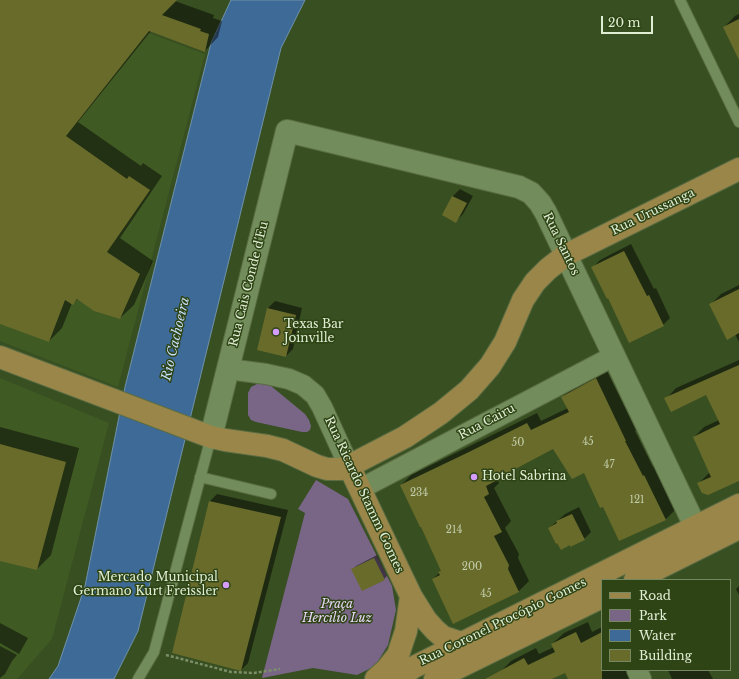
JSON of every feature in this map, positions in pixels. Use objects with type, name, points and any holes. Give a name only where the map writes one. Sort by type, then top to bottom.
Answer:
[{"type":"main road","name":"Rua Urussanga","points":[[349,466],[405,437],[441,413],[469,390],[490,366],[505,342],[523,300],[535,282],[548,269],[566,255],[739,169]]},
{"type":"main road","points":[[0,357],[204,435],[283,450],[317,466],[340,469],[349,466]]},
{"type":"main road","name":"Rua Ricardo Stamm Gomes","points":[[349,466],[412,596],[426,620],[443,637],[462,643]]},
{"type":"main road","name":"Rua Coronel Procópio Gomes","points":[[398,679],[414,667],[739,505]]},
{"type":"main road","points":[[637,579],[739,528]]},
{"type":"main road","points":[[376,679],[386,670],[398,655],[406,631],[412,596]]},
{"type":"main road","name":"Rua Coronel Procópio Gomes","points":[[435,679],[601,598]]},
{"type":"street","name":"Rua Santos","points":[[287,131],[519,187],[531,193],[546,213],[696,526]]},
{"type":"street","name":"Rua Cais Conde d'Eu","points":[[204,435],[228,369],[287,131]]},
{"type":"street","name":"Rua Cairu","points":[[360,489],[614,356]]},
{"type":"street","name":"Rua Ricardo Stamm Gomes","points":[[228,369],[266,374],[289,379],[303,385],[315,396],[322,408],[349,466]]},
{"type":"lane","points":[[680,0],[739,122]]},
{"type":"lane","points":[[138,679],[154,652],[200,477],[204,435]]},
{"type":"lane","points":[[200,477],[271,494]]},
{"type":"path","points":[[154,652],[231,672],[254,673],[280,669]]},
{"type":"shaded area","points":[[0,0],[61,0],[205,54],[118,387],[0,341]]},
{"type":"shaded area","points":[[0,378],[109,423],[52,639],[17,679],[0,679]]},
{"type":"green space","points":[[257,384],[271,386],[305,414],[311,426],[310,430],[307,432],[302,432],[251,420],[248,415],[248,393],[251,387]]},
{"type":"green space","name":"Praça Hercílio Luz","points":[[316,480],[348,499],[392,586],[396,610],[388,645],[375,666],[357,675],[313,668],[262,678],[305,513],[298,509]]},
{"type":"water","name":"Rio Cachoeira","points":[[231,0],[305,0],[281,48],[138,631],[114,679],[49,679],[58,666],[85,586],[125,387],[211,43]]},
{"type":"building","points":[[0,0],[177,0],[162,15],[201,29],[200,31],[209,34],[205,52],[149,31],[66,136],[127,179],[129,176],[150,190],[107,252],[140,274],[120,319],[94,311],[77,299],[73,305],[65,300],[49,342],[0,324]]},
{"type":"building","points":[[739,19],[739,60],[723,27]]},
{"type":"building","points":[[452,196],[467,203],[456,223],[442,215]]},
{"type":"building","points":[[624,251],[647,296],[649,295],[664,326],[629,343],[608,298],[607,299],[591,267]]},
{"type":"building","points":[[739,289],[739,333],[727,340],[709,304]]},
{"type":"building","points":[[267,308],[296,315],[286,357],[257,350]]},
{"type":"building","points":[[739,365],[739,481],[708,495],[702,493],[697,483],[711,477],[693,437],[720,424],[706,395],[671,412],[664,398]]},
{"type":"building","points":[[596,378],[625,441],[643,476],[644,475],[666,520],[619,541],[603,507],[600,508],[584,473],[572,479],[553,449],[486,486],[489,494],[484,497],[502,532],[494,536],[509,565],[508,569],[519,592],[453,624],[432,579],[440,575],[438,572],[441,571],[400,485],[527,423],[531,430],[569,412],[561,397]]},
{"type":"building","points":[[0,444],[66,462],[37,570],[0,561]]},
{"type":"building","name":"Mercado Municipal Germano Kurt Freissler","points":[[209,501],[281,517],[241,671],[172,653]]},
{"type":"building","points":[[572,514],[585,540],[561,550],[557,543],[556,544],[548,528],[557,523],[556,521]]},
{"type":"building","points":[[374,558],[385,580],[362,591],[351,569]]},
{"type":"building","points":[[576,632],[581,643],[601,633],[602,679],[568,679],[565,673],[552,679],[485,679],[524,658],[528,665],[555,652],[551,644]]},
{"type":"place","name":"Texas Bar Joinville","points":[[276,332]]},
{"type":"place","name":"Hotel Sabrina","points":[[474,477]]},
{"type":"place","name":"Mercado Municipal Germano Kurt Freissler","points":[[226,585]]}]
